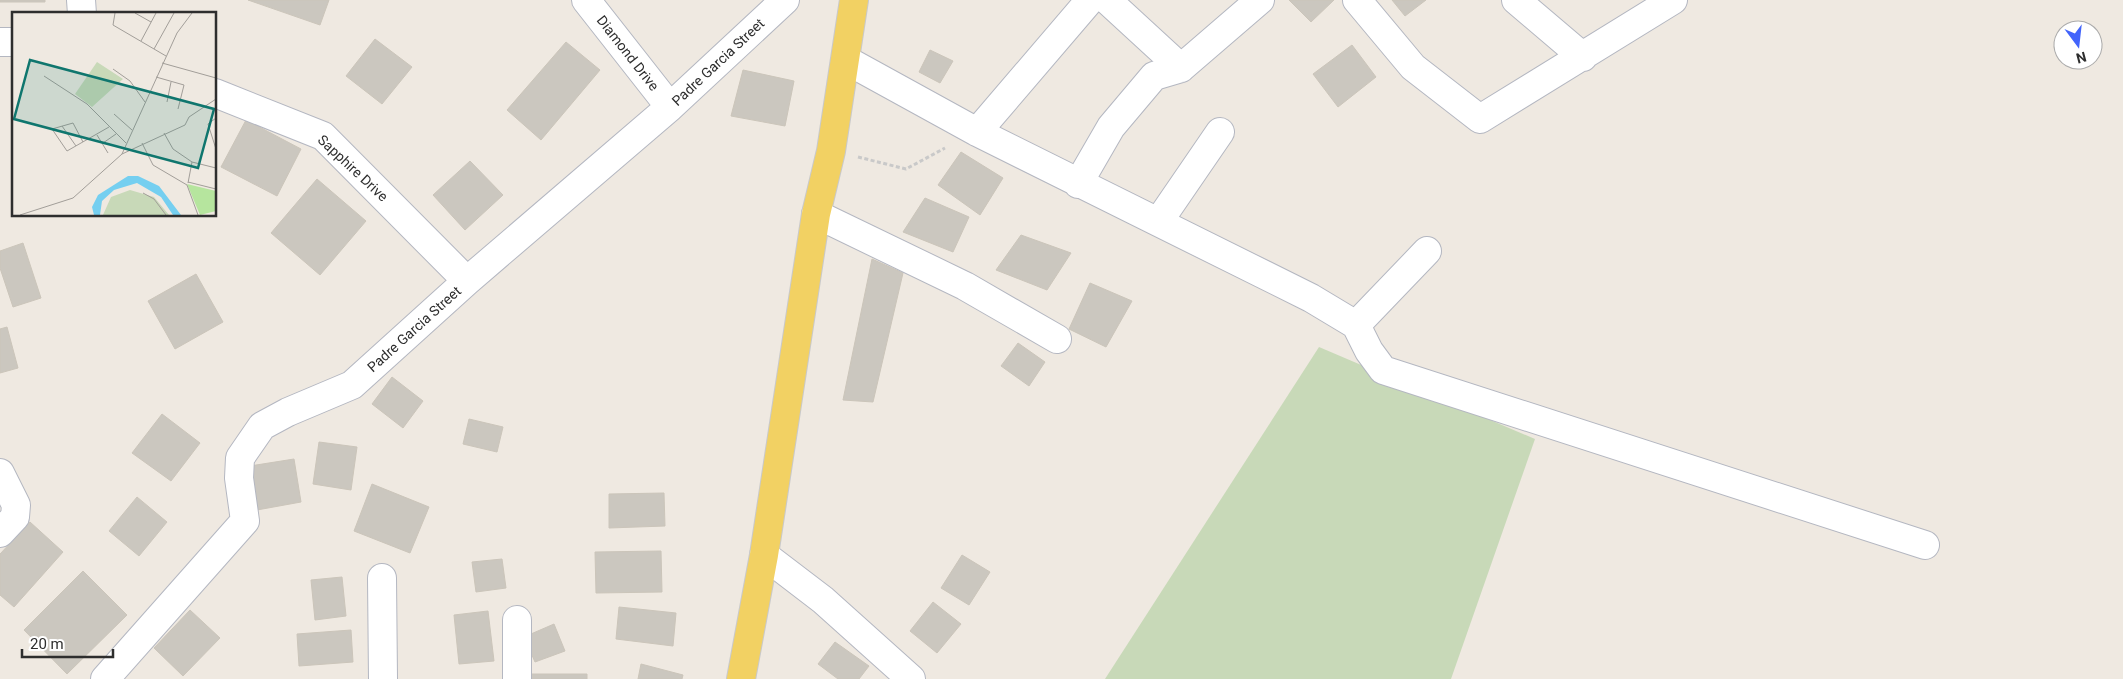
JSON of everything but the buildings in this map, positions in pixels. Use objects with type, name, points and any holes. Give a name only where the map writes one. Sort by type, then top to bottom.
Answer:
[{"type":"main road","points":[[741,679],[764,556],[816,214],[832,151],[854,0]]},
{"type":"street","name":"Diamond Drive","points":[[586,0],[670,107]]},
{"type":"street","name":"Padre Garcia Street","points":[[105,679],[245,521],[239,478],[240,458],[262,426],[288,412],[352,385],[467,281],[670,107],[785,0]]},
{"type":"street","points":[[977,132],[1090,0]]},
{"type":"street","points":[[1107,0],[1181,68]]},
{"type":"street","points":[[1078,184],[1112,127],[1154,76],[1181,68],[1260,0]]},
{"type":"street","points":[[1357,0],[1413,68],[1480,119],[1673,0]]},
{"type":"street","points":[[1516,0],[1583,57]]},
{"type":"street","points":[[846,60],[977,132],[1078,184],[1159,221],[1310,298],[1356,325],[1369,351],[1383,370],[1925,544]]},
{"type":"street","name":"Sapphire Drive","points":[[216,93],[323,136],[467,281]]},
{"type":"street","points":[[1159,221],[1220,132]]},
{"type":"street","points":[[816,214],[965,286],[1057,340]]},
{"type":"street","points":[[1356,325],[1427,251]]},
{"type":"street","points":[[0,473],[16,505],[15,517],[0,533]]},
{"type":"street","points":[[764,556],[824,600],[911,679]]},
{"type":"street","points":[[382,578],[383,679]]},
{"type":"street","points":[[517,679],[518,620]]},
{"type":"path","points":[[832,151],[906,169],[977,132]]},
{"type":"green space","points":[[1319,347],[1535,439],[1451,679],[1105,679]]}]
